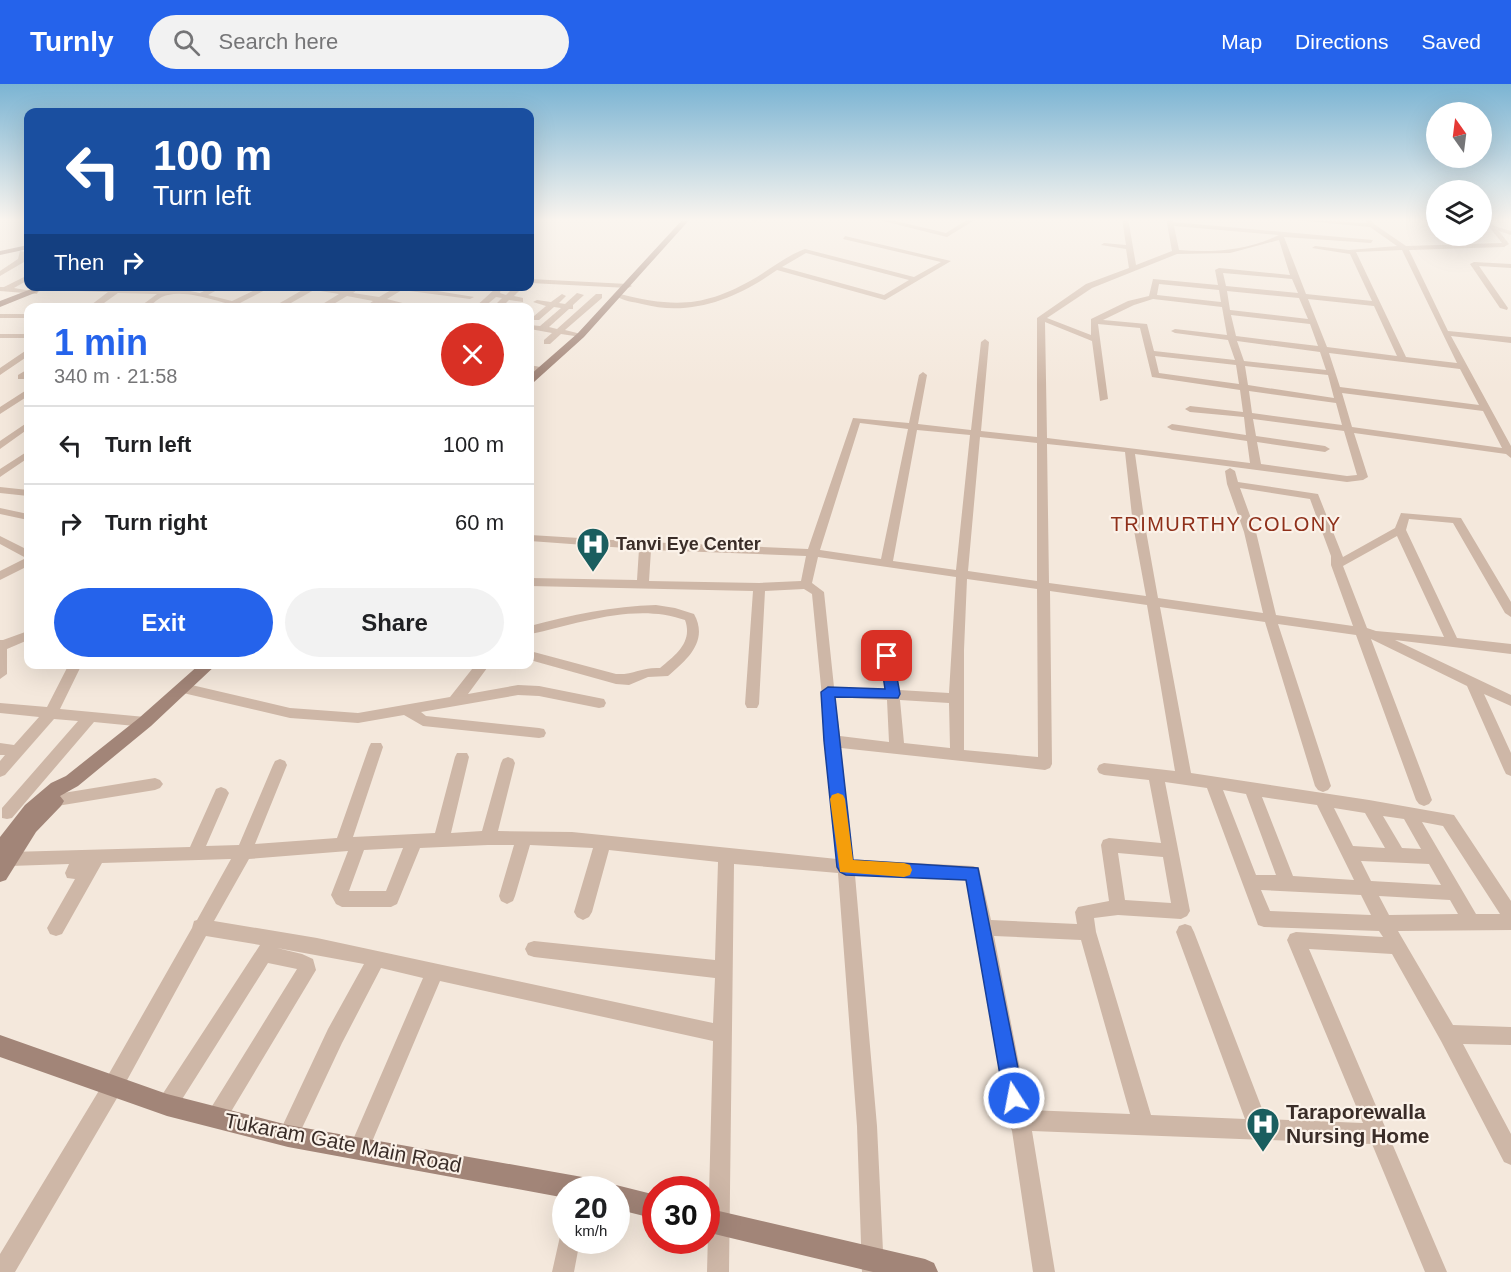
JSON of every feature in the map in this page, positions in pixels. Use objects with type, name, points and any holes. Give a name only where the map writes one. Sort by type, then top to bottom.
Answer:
[{"type":"main road","points":[[534,377],[581,335],[639,273]]},
{"type":"main road","points":[[3,302],[34,291]]},
{"type":"main road","points":[[3,861],[72,781],[146,722],[204,669]]},
{"type":"main road","points":[[3,861],[27,814],[57,788],[72,781]]},
{"type":"main road","name":"Tukaram Gate Main Road","points":[[0,1046],[167,1105],[288,1136],[552,1183]]},
{"type":"main road","points":[[720,1224],[873,1266],[926,1272]]},
{"type":"street","points":[[620,296],[669,306],[704,302],[736,293],[766,273]]},
{"type":"street","points":[[799,273],[885,298],[927,273]]},
{"type":"street","points":[[891,273],[916,280]]},
{"type":"street","points":[[1041,318],[1089,286],[1122,273]]},
{"type":"street","points":[[1220,273],[1239,363],[1256,466]]},
{"type":"street","points":[[1255,273],[1293,277]]},
{"type":"street","points":[[806,585],[813,553],[856,420],[1130,450],[1347,479],[1363,477],[1323,350],[1292,273]]},
{"type":"street","points":[[1362,273],[1403,360]]},
{"type":"street","points":[[1416,273],[1445,333],[1510,454]]},
{"type":"street","points":[[1481,273],[1508,308],[1511,317]]},
{"type":"street","points":[[3,289],[24,279]]},
{"type":"street","points":[[534,281],[628,286]]},
{"type":"street","points":[[1153,297],[1156,281],[1377,304]]},
{"type":"street","points":[[3,289],[24,290]]},
{"type":"street","points":[[98,303],[116,291]]},
{"type":"street","points":[[148,303],[162,291]]},
{"type":"street","points":[[190,291],[221,303]]},
{"type":"street","points":[[201,295],[210,291]]},
{"type":"street","points":[[234,303],[260,291]]},
{"type":"street","points":[[284,303],[305,291]]},
{"type":"street","points":[[331,291],[394,303]]},
{"type":"street","points":[[329,303],[351,291]]},
{"type":"street","points":[[375,303],[395,291]]},
{"type":"street","points":[[425,291],[470,297]]},
{"type":"street","points":[[447,291],[434,301],[448,303]]},
{"type":"street","points":[[502,303],[515,291]]},
{"type":"street","points":[[484,303],[495,293],[520,300]]},
{"type":"street","points":[[517,303],[529,293]]},
{"type":"street","points":[[534,305],[547,294]]},
{"type":"street","points":[[542,329],[580,295]]},
{"type":"street","points":[[534,318],[562,296]]},
{"type":"street","points":[[547,342],[599,296]]},
{"type":"street","points":[[1094,321],[1131,303],[1153,297],[1313,322]]},
{"type":"street","points":[[537,302],[584,309]]},
{"type":"street","points":[[0,316],[24,316]]},
{"type":"street","points":[[1041,318],[1096,340]]},
{"type":"street","points":[[831,741],[1045,764],[1041,318]]},
{"type":"street","points":[[1094,321],[1103,399]]},
{"type":"street","points":[[1094,321],[1144,326],[1155,375],[1338,401]]},
{"type":"street","points":[[534,328],[581,335]]},
{"type":"street","points":[[1175,331],[1465,367]]},
{"type":"street","points":[[1445,333],[1511,340]]},
{"type":"street","points":[[0,336],[24,336]]},
{"type":"street","points":[[0,344],[12,336]]},
{"type":"street","points":[[957,753],[955,698],[962,573],[985,342]]},
{"type":"street","points":[[1150,353],[1331,373]]},
{"type":"street","points":[[0,372],[24,355]]},
{"type":"street","points":[[534,369],[542,370]]},
{"type":"street","points":[[886,564],[923,375]]},
{"type":"street","points":[[1336,389],[1488,410]]},
{"type":"street","points":[[0,411],[24,395]]},
{"type":"street","points":[[1190,409],[1248,415],[1510,454]]},
{"type":"street","points":[[1172,427],[1325,449]]},
{"type":"street","points":[[0,446],[24,428]]},
{"type":"street","points":[[17,434],[24,434]]},
{"type":"street","points":[[1130,450],[1138,519],[1184,778]]},
{"type":"street","points":[[5,471],[24,457]]},
{"type":"street","points":[[5,471],[24,470]]},
{"type":"street","points":[[1424,800],[1364,632],[1337,565],[1336,556],[1314,496],[1231,478],[1253,542],[1271,618],[1322,793],[1384,922],[1448,1034],[1511,1154]]},
{"type":"street","points":[[0,490],[24,493]]},
{"type":"street","points":[[0,511],[24,516]]},
{"type":"street","points":[[1337,565],[1400,530],[1405,515],[1457,520],[1511,613]]},
{"type":"street","points":[[1400,530],[1452,641]]},
{"type":"street","points":[[534,538],[645,546],[813,553],[1364,632],[1511,649]]},
{"type":"street","points":[[0,539],[24,553]]},
{"type":"street","points":[[643,585],[645,546]]},
{"type":"street","points":[[0,576],[24,563]]},
{"type":"street","points":[[534,582],[759,587],[806,585],[818,592],[831,741],[846,867],[867,1126],[873,1266]]},
{"type":"street","points":[[752,704],[759,587]]},
{"type":"street","points":[[534,629],[596,615],[646,610],[683,613],[690,617],[695,634],[689,650],[663,673],[643,673],[629,680],[616,680],[534,657]]},
{"type":"street","points":[[1364,632],[1511,701]]},
{"type":"street","points":[[884,636],[893,694],[897,747]]},
{"type":"street","points":[[0,674],[0,646],[24,637]]},
{"type":"street","points":[[0,771],[51,714],[74,669]]},
{"type":"street","points":[[453,703],[480,669]]},
{"type":"street","points":[[1472,682],[1511,770]]},
{"type":"street","points":[[183,688],[291,713],[358,718],[453,703],[499,692],[528,689],[600,703]]},
{"type":"street","points":[[828,692],[955,698]]},
{"type":"street","points":[[0,708],[146,722]]},
{"type":"street","points":[[407,710],[423,721],[539,734]]},
{"type":"street","points":[[3,813],[90,717]]},
{"type":"street","points":[[376,747],[339,895],[342,899],[391,899],[414,842]]},
{"type":"street","points":[[0,749],[18,751]]},
{"type":"street","points":[[441,840],[462,757]]},
{"type":"street","points":[[488,838],[507,763]]},
{"type":"street","points":[[2,1272],[113,1086],[244,852],[280,765]]},
{"type":"street","points":[[1104,770],[1184,778],[1213,784],[1322,793],[1369,806],[1448,820],[1511,916]]},
{"type":"street","points":[[1144,1126],[1087,932],[1084,912],[1118,907],[1181,911],[1156,775]]},
{"type":"street","points":[[57,800],[155,784]]},
{"type":"street","points":[[1213,784],[1264,919],[1511,922]]},
{"type":"street","points":[[1251,788],[1287,883]]},
{"type":"street","points":[[195,854],[221,793]]},
{"type":"street","points":[[1369,806],[1397,854]]},
{"type":"street","points":[[3,813],[27,814]]},
{"type":"street","points":[[1408,813],[1471,922]]},
{"type":"street","points":[[507,896],[524,838]]},
{"type":"street","points":[[3,861],[84,864],[351,843],[524,838],[603,843],[846,867],[973,873],[1044,1272]]},
{"type":"street","points":[[583,912],[603,843]]},
{"type":"street","points":[[1118,907],[1109,845],[1169,851]]},
{"type":"street","points":[[1349,853],[1435,857]]},
{"type":"street","points":[[715,1176],[722,1034],[726,856]]},
{"type":"street","points":[[56,928],[84,864]]},
{"type":"street","points":[[1250,882],[1455,893]]},
{"type":"street","points":[[200,927],[269,947],[308,965],[216,1118]]},
{"type":"street","points":[[982,928],[1087,932]]},
{"type":"street","points":[[1185,932],[1258,1130]]},
{"type":"street","points":[[1397,946],[1296,940],[1436,1272]]},
{"type":"street","points":[[269,947],[376,959],[722,1034]]},
{"type":"street","points":[[167,1105],[269,947]]},
{"type":"street","points":[[534,949],[724,970]]},
{"type":"street","points":[[288,1136],[335,1036],[376,959]]},
{"type":"street","points":[[359,1149],[435,972]]},
{"type":"street","points":[[1448,1034],[1511,1036]]},
{"type":"street","points":[[1018,1120],[1378,1134]]},
{"type":"street","points":[[563,1272],[566,1254]]},
{"type":"street","points":[[716,1254],[718,1272]]},
{"type":"slow traffic","points":[[838,799],[846,867],[904,870]]},
{"type":"place","name":"Tanvi Eye Center","points":[[593,573]]},
{"type":"place","name":"Taraporewalla Nursing Home","points":[[1263,1153]]},
{"type":"district","name":"TRIMURTHY COLONY","points":[[1226,524]]},
{"type":"route","points":[[887,656],[893,694],[828,692],[831,741],[846,867],[973,873],[1014,1098]]}]
